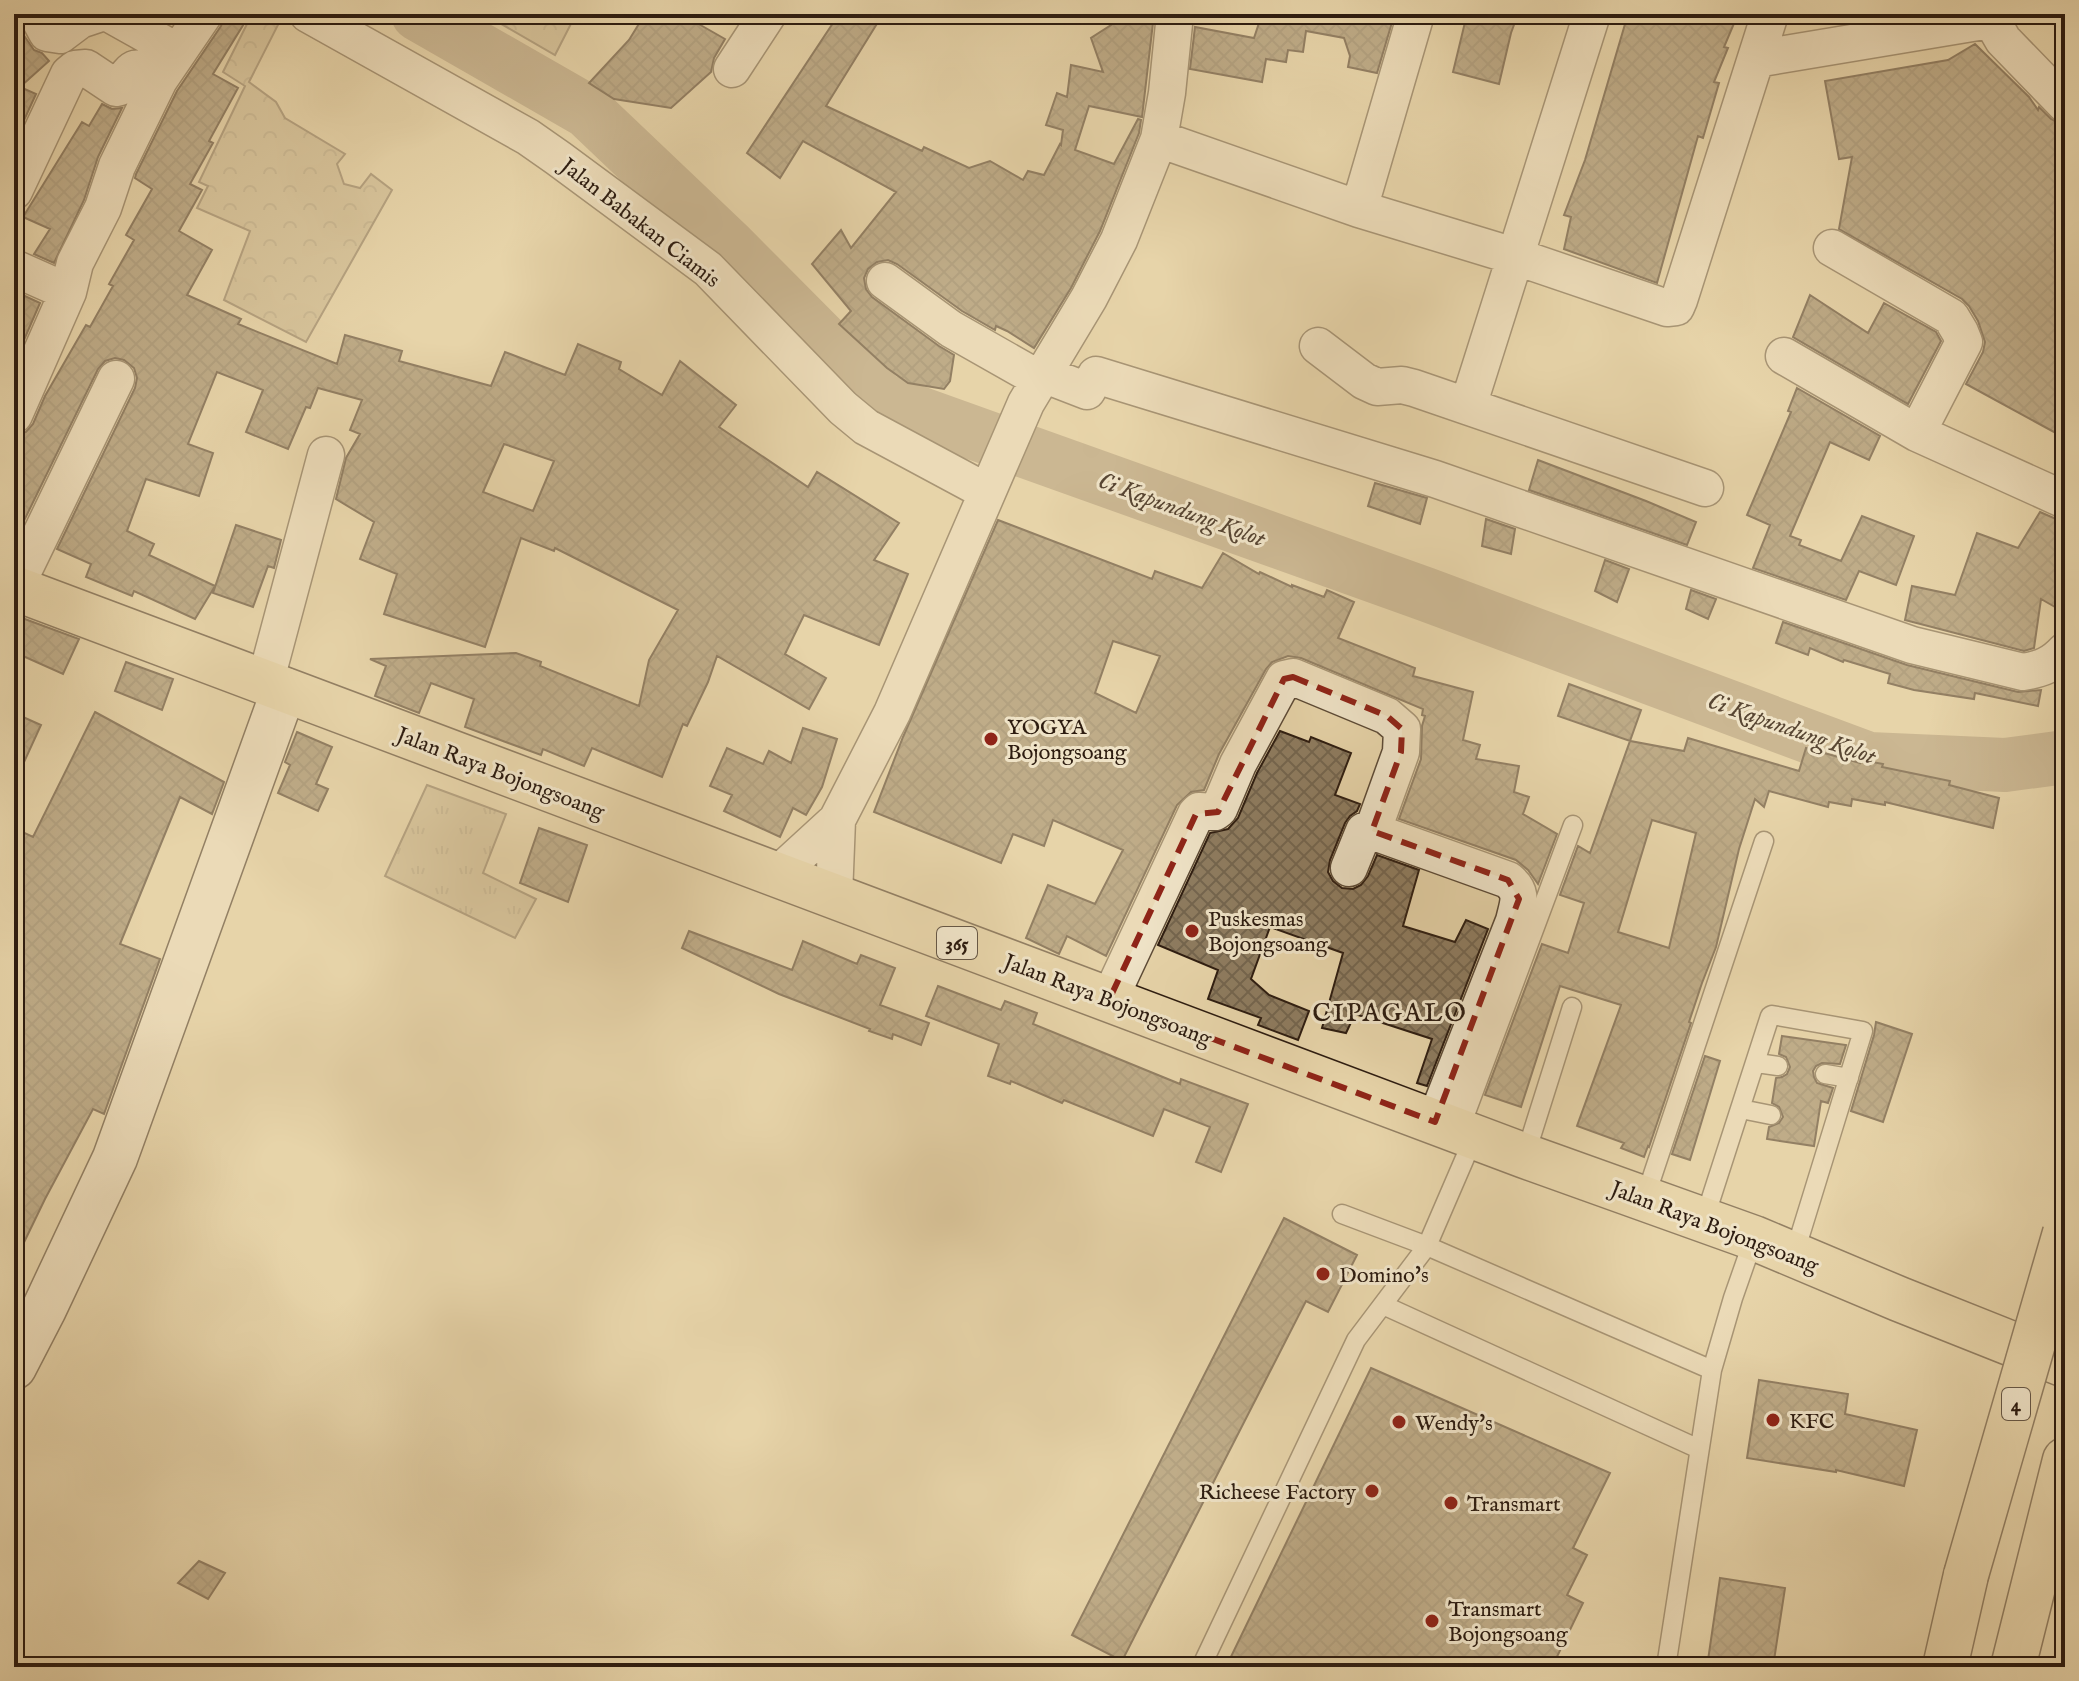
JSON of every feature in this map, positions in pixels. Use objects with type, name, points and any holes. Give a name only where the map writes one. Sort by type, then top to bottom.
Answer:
[{"type":"main road","name":"Jalan Raya Bojongsoang","points":[[14,588],[1525,1156],[1754,1238],[2065,1365]]},
{"type":"main road","name":"4","points":[[1945,1667],[1966,1575],[2065,1233]]},
{"type":"main road","points":[[2013,1667],[2065,1460]]},
{"type":"street","points":[[69,74],[50,24],[98,14]]},
{"type":"street","points":[[110,14],[169,66]]},
{"type":"street","points":[[14,415],[68,292],[75,263],[103,208],[117,166],[169,66],[204,14]]},
{"type":"street","name":"Jalan Babakan Ciamis","points":[[308,14],[514,129],[708,269],[843,408],[866,427],[992,482]]},
{"type":"street","points":[[732,69],[767,14]]},
{"type":"street","points":[[777,875],[837,820],[892,713],[1036,385],[1089,298],[1119,240],[1159,139],[1175,14]]},
{"type":"street","points":[[1359,209],[1416,14]]},
{"type":"street","points":[[1468,406],[1592,14]]},
{"type":"street","points":[[1159,139],[1359,209],[1517,257],[1667,308],[1676,307],[1770,14]]},
{"type":"street","points":[[1756,59],[1989,17],[2003,40],[2065,104]]},
{"type":"street","points":[[14,191],[69,74],[75,69],[86,68],[116,88],[135,68],[169,66]]},
{"type":"street","points":[[1832,248],[1951,317],[1960,332],[1964,342],[1917,433]]},
{"type":"street","points":[[14,268],[68,292]]},
{"type":"street","points":[[885,281],[1036,385],[1087,391],[1096,375],[1435,479],[1912,645],[2023,672],[2053,664],[2065,651]]},
{"type":"street","points":[[1318,346],[1364,381],[1377,387],[1402,385],[1705,488]]},
{"type":"street","points":[[1784,356],[1917,433],[2065,500]]},
{"type":"street","points":[[14,588],[116,379]]},
{"type":"street","points":[[14,1367],[115,1158],[274,686],[326,455]]},
{"type":"street","points":[[1109,1000],[1196,814],[1219,809],[1238,764],[1284,679],[1293,677],[1387,716],[1402,729],[1401,752],[1374,827],[1377,833],[1508,880],[1517,887],[1519,899],[1514,921],[1456,1130]]},
{"type":"street","points":[[834,896],[837,820]]},
{"type":"street","points":[[1349,868],[1364,831],[1374,827]]},
{"type":"lane","points":[[1201,1667],[1356,1340],[1427,1246],[1456,1130],[1573,825]]},
{"type":"lane","points":[[1645,1198],[1764,841]]},
{"type":"lane","points":[[1525,1156],[1572,1007]]},
{"type":"lane","points":[[1704,1220],[1770,1016],[1863,1031],[1849,1078],[1826,1124],[1794,1255]]},
{"type":"lane","points":[[1757,1063],[1778,1066]]},
{"type":"lane","points":[[1825,1074],[1849,1078]]},
{"type":"lane","points":[[1741,1109],[1771,1115]]},
{"type":"lane","points":[[1342,1214],[1427,1246],[1712,1370]]},
{"type":"lane","points":[[1666,1667],[1712,1370],[1754,1238]]},
{"type":"lane","points":[[1383,1305],[1699,1449]]},
{"type":"highlighted area","points":[[1293,677],[1387,716],[1402,729],[1401,752],[1372,831],[1508,880],[1519,899],[1435,1122],[1109,1000],[1196,814],[1218,812],[1284,679]]},
{"type":"green space","points":[[252,14],[283,15],[249,82],[276,102],[285,118],[345,154],[337,164],[344,184],[360,188],[371,174],[392,190],[306,342],[224,300],[250,231],[197,208],[208,186],[199,182],[245,86],[223,72]]},
{"type":"green space","points":[[484,14],[576,14],[555,55]]},
{"type":"green space","points":[[427,785],[506,814],[483,873],[536,899],[515,938],[385,876]]},
{"type":"building","points":[[225,14],[250,14],[213,74],[238,88],[190,184],[202,190],[179,231],[212,250],[187,295],[241,319],[238,324],[337,364],[345,335],[402,351],[399,361],[491,386],[505,352],[565,375],[578,344],[621,362],[619,369],[662,395],[680,361],[736,405],[719,427],[808,487],[817,472],[899,523],[874,560],[908,574],[879,645],[804,615],[785,654],[826,678],[809,709],[717,656],[687,726],[683,724],[662,777],[592,748],[584,766],[543,749],[541,755],[465,727],[474,699],[431,683],[419,713],[375,696],[386,666],[370,659],[516,653],[541,662],[540,666],[639,706],[649,660],[678,610],[555,548],[554,551],[521,538],[485,647],[384,614],[397,574],[360,559],[374,522],[336,499],[346,458],[360,434],[350,430],[362,400],[318,388],[288,449],[246,432],[263,390],[217,372],[188,444],[213,453],[199,496],[146,479],[127,531],[154,544],[149,555],[215,586],[195,619],[134,591],[132,596],[86,577],[91,564],[57,549],[135,388],[137,378],[134,368],[124,360],[115,358],[105,361],[98,369],[18,533],[14,531],[14,436],[26,432],[33,424],[45,396],[86,325],[90,327],[113,286],[109,284],[134,240],[126,235],[152,189],[135,178],[136,174],[177,91],[221,26]],"holes":[[[504,444],[554,461],[533,511],[483,492]]]},
{"type":"building","points":[[645,14],[681,14],[725,39],[714,58],[711,72],[671,108],[614,99],[589,83],[629,40]]},
{"type":"building","points":[[839,14],[883,14],[826,106],[922,151],[924,147],[969,168],[990,161],[1023,180],[1028,171],[1044,175],[1061,145],[1063,130],[1046,125],[1057,93],[1067,97],[1071,65],[1103,72],[1091,38],[1111,25],[1120,14],[1154,14],[1142,117],[1089,106],[1075,150],[1114,164],[1138,119],[1141,120],[1139,133],[1100,231],[1071,288],[1034,348],[1007,331],[996,326],[995,330],[962,311],[897,264],[888,260],[877,262],[868,269],[864,278],[866,289],[872,297],[954,355],[950,381],[944,389],[908,383],[839,324],[851,311],[812,264],[841,230],[851,248],[896,192],[803,141],[780,178],[747,153]]},
{"type":"building","points":[[1262,14],[1362,14],[1393,19],[1377,73],[1348,67],[1350,56],[1344,38],[1306,31],[1303,52],[1288,50],[1286,62],[1266,59],[1262,82],[1190,69],[1195,27],[1254,38]]},
{"type":"building","points":[[1467,14],[1518,14],[1499,84],[1453,72]]},
{"type":"building","points":[[1628,14],[1738,14],[1724,47],[1728,48],[1714,82],[1719,83],[1703,138],[1698,136],[1657,283],[1564,249],[1571,217],[1564,215],[1585,160]]},
{"type":"building","points":[[25,37],[34,50],[49,61],[20,87],[36,94],[14,142],[14,48]]},
{"type":"building","points":[[1975,44],[2029,97],[2038,110],[2039,107],[2051,119],[2065,126],[2065,438],[1966,384],[1985,342],[1978,321],[1962,299],[1839,229],[1852,157],[1839,159],[1825,81],[1948,60]]},
{"type":"building","points":[[102,104],[112,109],[122,108],[54,263],[34,254],[50,229],[23,217],[82,122],[89,126]]},
{"type":"building","points":[[14,291],[40,303],[14,363]]},
{"type":"building","points":[[1810,295],[1868,333],[1884,303],[1936,332],[1941,341],[1908,404],[1793,337]]},
{"type":"building","points":[[1797,388],[1880,436],[1869,460],[1830,442],[1790,536],[1801,540],[1799,545],[1841,561],[1862,516],[1914,536],[1896,585],[1859,571],[1846,600],[1753,568],[1770,525],[1747,515],[1791,412],[1788,411]]},
{"type":"building","points":[[1538,460],[1696,522],[1687,545],[1529,490]]},
{"type":"building","points":[[1375,483],[1427,498],[1420,524],[1368,506]]},
{"type":"building","points":[[2040,512],[2065,521],[2065,590],[2055,607],[2041,599],[2034,648],[2024,651],[1905,620],[1912,586],[1955,595],[1977,533],[2018,548]]},
{"type":"building","points":[[1486,519],[1515,529],[1511,554],[1482,546]]},
{"type":"building","points":[[998,520],[1152,579],[1155,571],[1202,588],[1223,553],[1259,574],[1292,587],[1324,597],[1327,590],[1354,602],[1338,638],[1415,668],[1413,676],[1473,692],[1463,740],[1480,745],[1476,759],[1519,766],[1514,792],[1529,797],[1523,814],[1557,834],[1538,884],[1516,860],[1399,819],[1421,759],[1423,709],[1301,658],[1288,656],[1272,662],[1266,669],[1219,754],[1204,790],[1191,792],[1177,805],[1106,956],[1067,936],[1059,954],[1026,938],[1048,885],[1095,904],[1123,850],[1053,820],[1044,846],[1013,834],[1001,863],[874,812],[903,737]],"holes":[[[1113,641],[1160,656],[1136,713],[1095,693]]]},
{"type":"building","points":[[236,525],[281,540],[274,568],[268,566],[253,607],[213,593]]},
{"type":"building","points":[[1605,560],[1629,569],[1617,602],[1595,591]]},
{"type":"building","points":[[1691,590],[1716,599],[1708,619],[1686,609]]},
{"type":"building","points":[[14,615],[79,639],[63,674],[14,652]]},
{"type":"building","points":[[1783,622],[1907,665],[2018,692],[2041,690],[2038,706],[1975,693],[1974,699],[1888,683],[1890,674],[1843,662],[1810,648],[1808,655],[1776,643]]},
{"type":"building","points":[[126,662],[173,679],[162,710],[115,691]]},
{"type":"building","points":[[1569,684],[1641,710],[1630,741],[1558,716]]},
{"type":"building","points":[[95,712],[224,782],[212,814],[180,797],[120,944],[160,959],[104,1114],[93,1109],[14,1263],[14,828],[33,837]]},
{"type":"building","points":[[14,713],[41,725],[14,784]]},
{"type":"building","points":[[803,728],[837,739],[822,787],[806,815],[793,808],[780,837],[724,811],[732,795],[710,786],[727,748],[763,764],[769,751],[791,763]]},
{"type":"building","points":[[1280,731],[1309,742],[1311,737],[1351,753],[1335,795],[1360,804],[1345,823],[1330,860],[1328,872],[1333,881],[1342,888],[1353,889],[1361,885],[1377,855],[1419,870],[1403,926],[1455,942],[1466,920],[1488,929],[1427,1086],[1417,1083],[1432,1039],[1355,1014],[1346,1033],[1322,1028],[1343,953],[1270,927],[1251,979],[1269,995],[1309,1011],[1298,1040],[1258,1025],[1261,1018],[1208,999],[1218,970],[1158,945],[1210,833],[1228,829],[1238,818],[1257,773]]},
{"type":"building","points":[[297,732],[332,747],[316,784],[328,789],[318,811],[278,793],[290,765],[285,762]]},
{"type":"building","points":[[1688,738],[1799,771],[1806,748],[1860,763],[1861,760],[1883,764],[1882,767],[1950,781],[1949,785],[1999,798],[1993,828],[1885,802],[1885,805],[1852,799],[1851,806],[1829,802],[1828,807],[1769,791],[1764,807],[1755,799],[1739,849],[1716,947],[1644,1157],[1621,1148],[1624,1143],[1577,1126],[1621,1005],[1560,986],[1521,1107],[1485,1095],[1542,944],[1568,953],[1584,903],[1560,895],[1578,846],[1590,853],[1630,741],[1684,751]],"holes":[[[1652,820],[1696,833],[1669,948],[1618,932]]]},
{"type":"building","points":[[539,828],[587,845],[568,902],[520,883]]},
{"type":"building","points":[[689,931],[792,970],[803,941],[857,964],[861,955],[895,968],[880,1005],[929,1023],[921,1045],[893,1034],[892,1039],[869,1031],[779,994],[682,948]]},
{"type":"building","points":[[938,986],[1001,1010],[1005,1001],[1037,1013],[1033,1024],[1180,1084],[1181,1079],[1248,1104],[1221,1172],[1196,1162],[1210,1127],[1164,1109],[1153,1136],[1064,1100],[1062,1103],[1011,1081],[1010,1084],[988,1076],[999,1044],[926,1016]]},
{"type":"building","points":[[1876,1022],[1912,1034],[1883,1122],[1851,1111]]},
{"type":"building","points":[[1782,1036],[1846,1045],[1840,1064],[1822,1063],[1813,1071],[1817,1083],[1833,1088],[1828,1103],[1821,1101],[1814,1146],[1767,1139],[1769,1127],[1779,1123],[1783,1117],[1779,1107],[1772,1103],[1776,1078],[1787,1074],[1790,1067],[1786,1057],[1779,1054]]},
{"type":"building","points":[[1705,1056],[1720,1061],[1690,1160],[1672,1154]]},
{"type":"building","points":[[1284,1218],[1357,1255],[1328,1312],[1306,1301],[1122,1661],[1072,1635]]},
{"type":"building","name":"Transmart","points":[[1371,1368],[1610,1473],[1573,1548],[1587,1555],[1567,1595],[1583,1603],[1552,1667],[1226,1667]]},
{"type":"building","points":[[1759,1380],[1848,1394],[1845,1414],[1917,1430],[1904,1486],[1836,1470],[1747,1458]]},
{"type":"building","points":[[199,1561],[225,1573],[208,1599],[178,1583]]},
{"type":"building","points":[[1720,1578],[1785,1588],[1773,1667],[1707,1667]]},
{"type":"waterway","name":"Ci Kapundung Kolot","points":[[418,14],[587,111],[728,245],[882,400],[1425,594],[1869,759],[2005,765],[2065,757]]},
{"type":"place","name":"YOGYA Bojongsoang","points":[[991,739]]},
{"type":"place","name":"Puskesmas Bojongsoang","points":[[1192,931]]},
{"type":"place","name":"Domino's","points":[[1323,1274]]},
{"type":"place","name":"KFC","points":[[1773,1420]]},
{"type":"place","name":"Wendy's","points":[[1399,1422]]},
{"type":"place","name":"Richeese Factory","points":[[1372,1491]]},
{"type":"place","name":"Transmart","points":[[1451,1503]]},
{"type":"place","name":"Transmart Bojongsoang","points":[[1432,1621]]},
{"type":"district","name":"CIPAGALO","points":[[1390,1012]]}]
